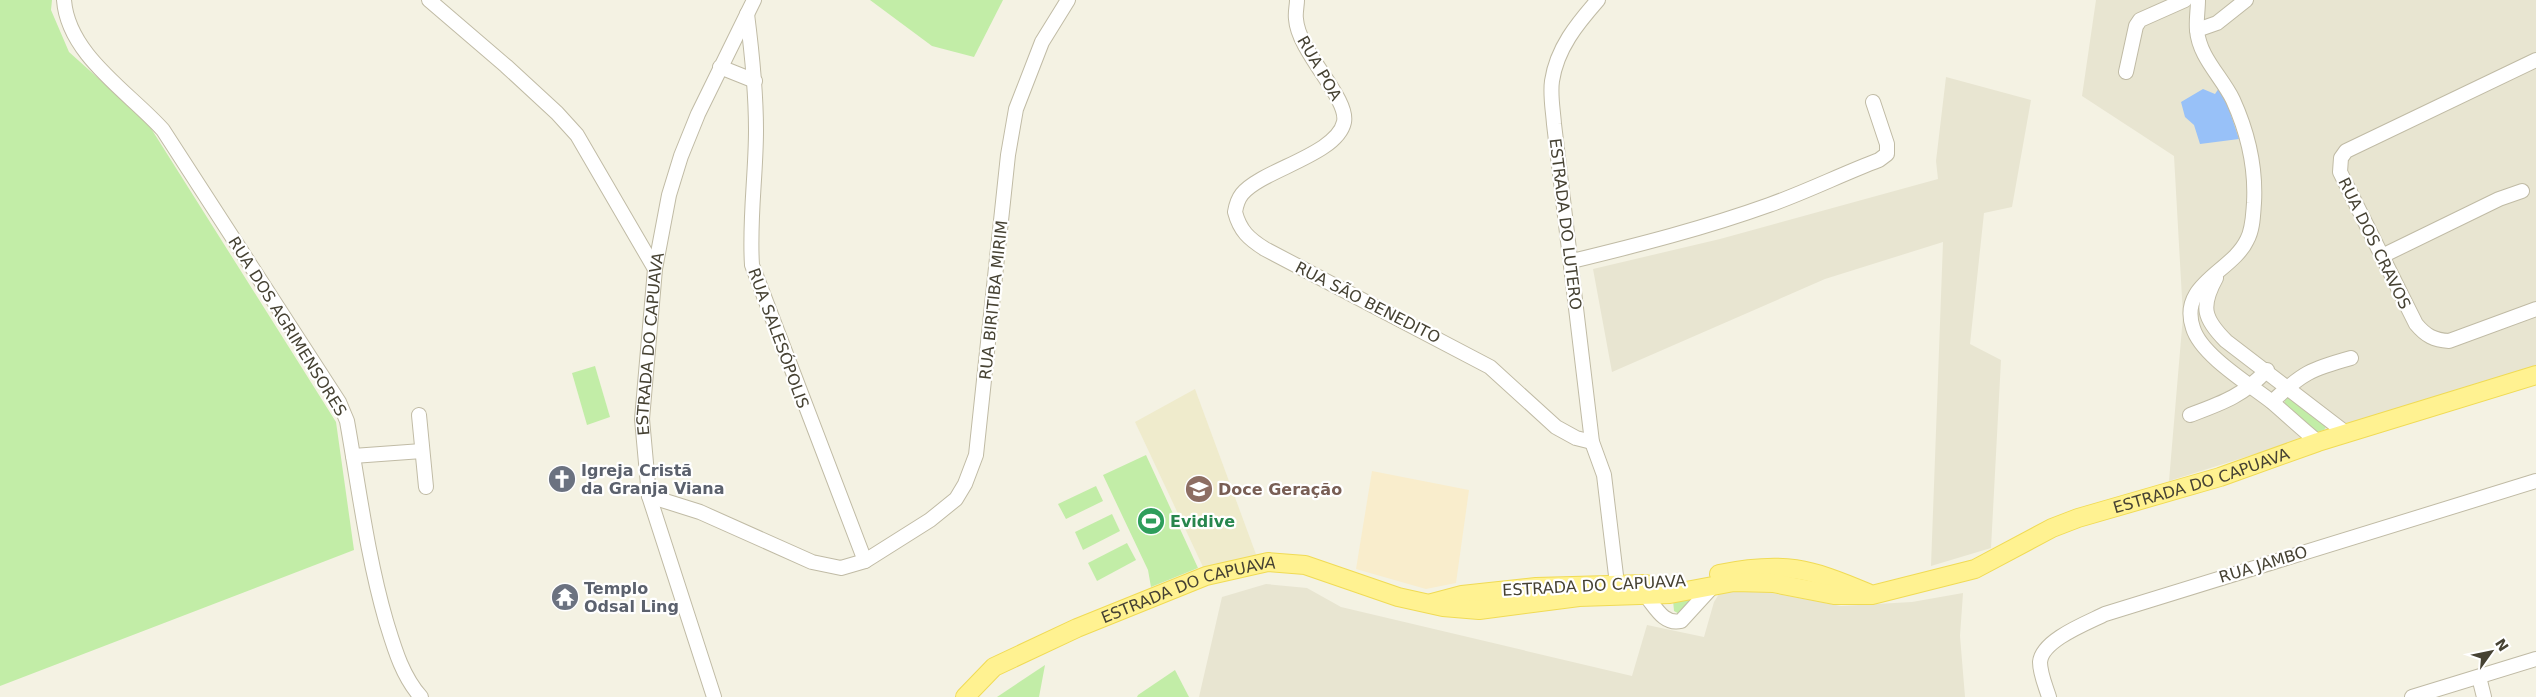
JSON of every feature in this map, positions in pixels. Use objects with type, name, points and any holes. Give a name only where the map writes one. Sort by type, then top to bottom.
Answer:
[{"type":"main road","name":"ESTRADA DO CAPUAVA","points":[[965,697],[994,667],[1077,628],[1159,593],[1232,569],[1268,562],[1305,565],[1398,597],[1456,609],[1488,610],[1579,597],[1646,596],[1754,582],[1791,586],[1834,595],[1872,595],[1974,569],[2052,528],[2078,518],[2220,478],[2318,442],[2536,375]]},
{"type":"main road","name":"ESTRADA DO CAPUAVA","points":[[1431,603],[1448,597],[1536,587],[1664,584],[1755,568],[1795,568],[1830,577],[1872,595]]},
{"type":"main road","points":[[1791,586],[1799,578],[1795,568]]},
{"type":"main road","points":[[1487,592],[1485,602],[1488,610]]},
{"type":"street","name":"RUA DOS AGRIMENSORES","points":[[64,0],[65,16],[77,41],[95,64],[142,106],[163,130],[321,374],[347,421],[367,549],[379,597],[402,669],[421,697]]},
{"type":"street","points":[[429,0],[506,66],[557,113],[577,135],[655,269]]},
{"type":"street","name":"ESTRADA DO CAPUAVA","points":[[714,697],[649,496],[642,419],[655,269],[669,195],[681,156],[720,67],[754,0]]},
{"type":"street","name":"RUA BIRITIBA MIRIM","points":[[649,496],[700,512],[797,556],[827,566],[841,568],[865,560],[930,520],[956,499],[965,484],[976,456],[1008,155],[1016,109],[1042,42],[1068,0]]},
{"type":"street","name":"RUA POA","points":[[1297,0],[1296,20],[1301,38],[1308,54],[1344,110],[1344,122],[1340,131],[1313,153]]},
{"type":"street","name":"ESTRADA DO LUTERO","points":[[1598,0],[1575,27],[1564,44],[1556,64],[1552,83],[1554,124],[1572,261],[1592,442],[1604,475],[1613,584]]},
{"type":"street","points":[[2126,72],[2136,26],[2140,20],[2185,0]]},
{"type":"street","points":[[2198,0],[2197,30],[2204,55],[2232,98],[2242,120],[2251,153],[2255,186],[2253,220],[2247,240],[2220,271],[2200,287],[2195,296],[2190,319],[2193,330],[2207,350],[2318,442]]},
{"type":"street","points":[[2197,30],[2217,23],[2246,0]]},
{"type":"street","name":"RUA SALESÓPOLIS","points":[[747,14],[755,81],[756,132],[752,265],[865,560]]},
{"type":"street","name":"RUA DOS CRAVOS","points":[[2536,60],[2346,151],[2341,158],[2340,172],[2416,324],[2425,334],[2436,340],[2449,341],[2536,309]]},
{"type":"street","points":[[720,67],[755,81]]},
{"type":"street","points":[[1572,261],[1654,241],[1734,217],[1796,195],[1879,160],[1887,154],[1887,144],[1873,102]]},
{"type":"street","name":"RUA SÃO BENEDITO","points":[[1313,153],[1242,193],[1235,212],[1242,230],[1250,240],[1490,367],[1556,427],[1576,438],[1592,442]]},
{"type":"street","points":[[2382,256],[2499,199],[2522,191]]},
{"type":"street","points":[[2220,271],[2207,293],[2205,306],[2207,317],[2226,342],[2267,370],[2346,433]]},
{"type":"street","points":[[2272,402],[2312,369],[2351,358]]},
{"type":"street","points":[[2236,374],[2250,359]]},
{"type":"street","points":[[2190,415],[2231,400],[2252,386],[2267,370]]},
{"type":"street","points":[[419,415],[426,487]]},
{"type":"street","points":[[353,456],[422,451]]},
{"type":"street","name":"RUA JAMBO","points":[[2049,697],[2040,662],[2044,652],[2061,637],[2105,614],[2536,481]]},
{"type":"street","points":[[1646,596],[1666,620],[1681,621],[1713,586]]},
{"type":"street","points":[[2412,697],[2536,659]]},
{"type":"street","points":[[2479,677],[2484,697]]},
{"type":"shaded area","points":[[2096,0],[2536,0],[2536,366],[2169,481],[2183,316],[2174,156],[2082,96]]},
{"type":"shaded area","points":[[1946,77],[2031,100],[2012,207],[1984,213],[1970,344],[2001,360],[1991,548],[1931,566],[1943,242],[1825,279],[1612,372],[1593,269],[1720,239],[1938,179],[1936,161]]},
{"type":"shaded area","name":"Doce Geração","points":[[1195,389],[1257,557],[1204,569],[1135,422]]},
{"type":"shaded area","points":[[1372,471],[1469,490],[1456,583],[1426,589],[1356,569]]},
{"type":"shaded area","points":[[1266,584],[1307,588],[1341,607],[1632,676],[1647,625],[1704,637],[1714,602],[1719,594],[1746,588],[1841,606],[1912,602],[1963,593],[1960,636],[1965,697],[1199,697],[1222,597]]},
{"type":"green space","points":[[0,0],[52,0],[51,10],[69,52],[147,122],[336,422],[354,550],[0,686]]},
{"type":"green space","points":[[870,0],[1003,0],[974,57],[932,46]]},
{"type":"green space","points":[[595,366],[610,417],[587,425],[572,373]]},
{"type":"green space","points":[[2289,397],[2327,425],[2324,430],[2317,432],[2284,406],[2285,400]]},
{"type":"green space","name":"Evidive","points":[[1146,455],[1198,568],[1151,587],[1148,570],[1103,475]]},
{"type":"green space","points":[[1096,486],[1103,501],[1066,519],[1058,504]]},
{"type":"green space","points":[[1112,514],[1120,531],[1083,550],[1075,532]]},
{"type":"green space","points":[[1127,543],[1136,560],[1097,581],[1088,563]]},
{"type":"green space","points":[[1693,597],[1681,615],[1674,611],[1673,600]]},
{"type":"green space","points":[[1045,665],[1039,697],[997,697]]},
{"type":"green space","points":[[1175,670],[1189,697],[1137,697],[1138,695]]},
{"type":"water","points":[[2221,85],[2239,139],[2200,144],[2194,125],[2185,117],[2181,102],[2203,89],[2215,94]]},
{"type":"place","name":"Igreja Cristã da Granja Viana","points":[[562,479]]},
{"type":"place","name":"Doce Geração","points":[[1199,489]]},
{"type":"place","name":"Evidive","points":[[1151,521]]},
{"type":"place","name":"Templo Odsal Ling","points":[[565,597]]}]
